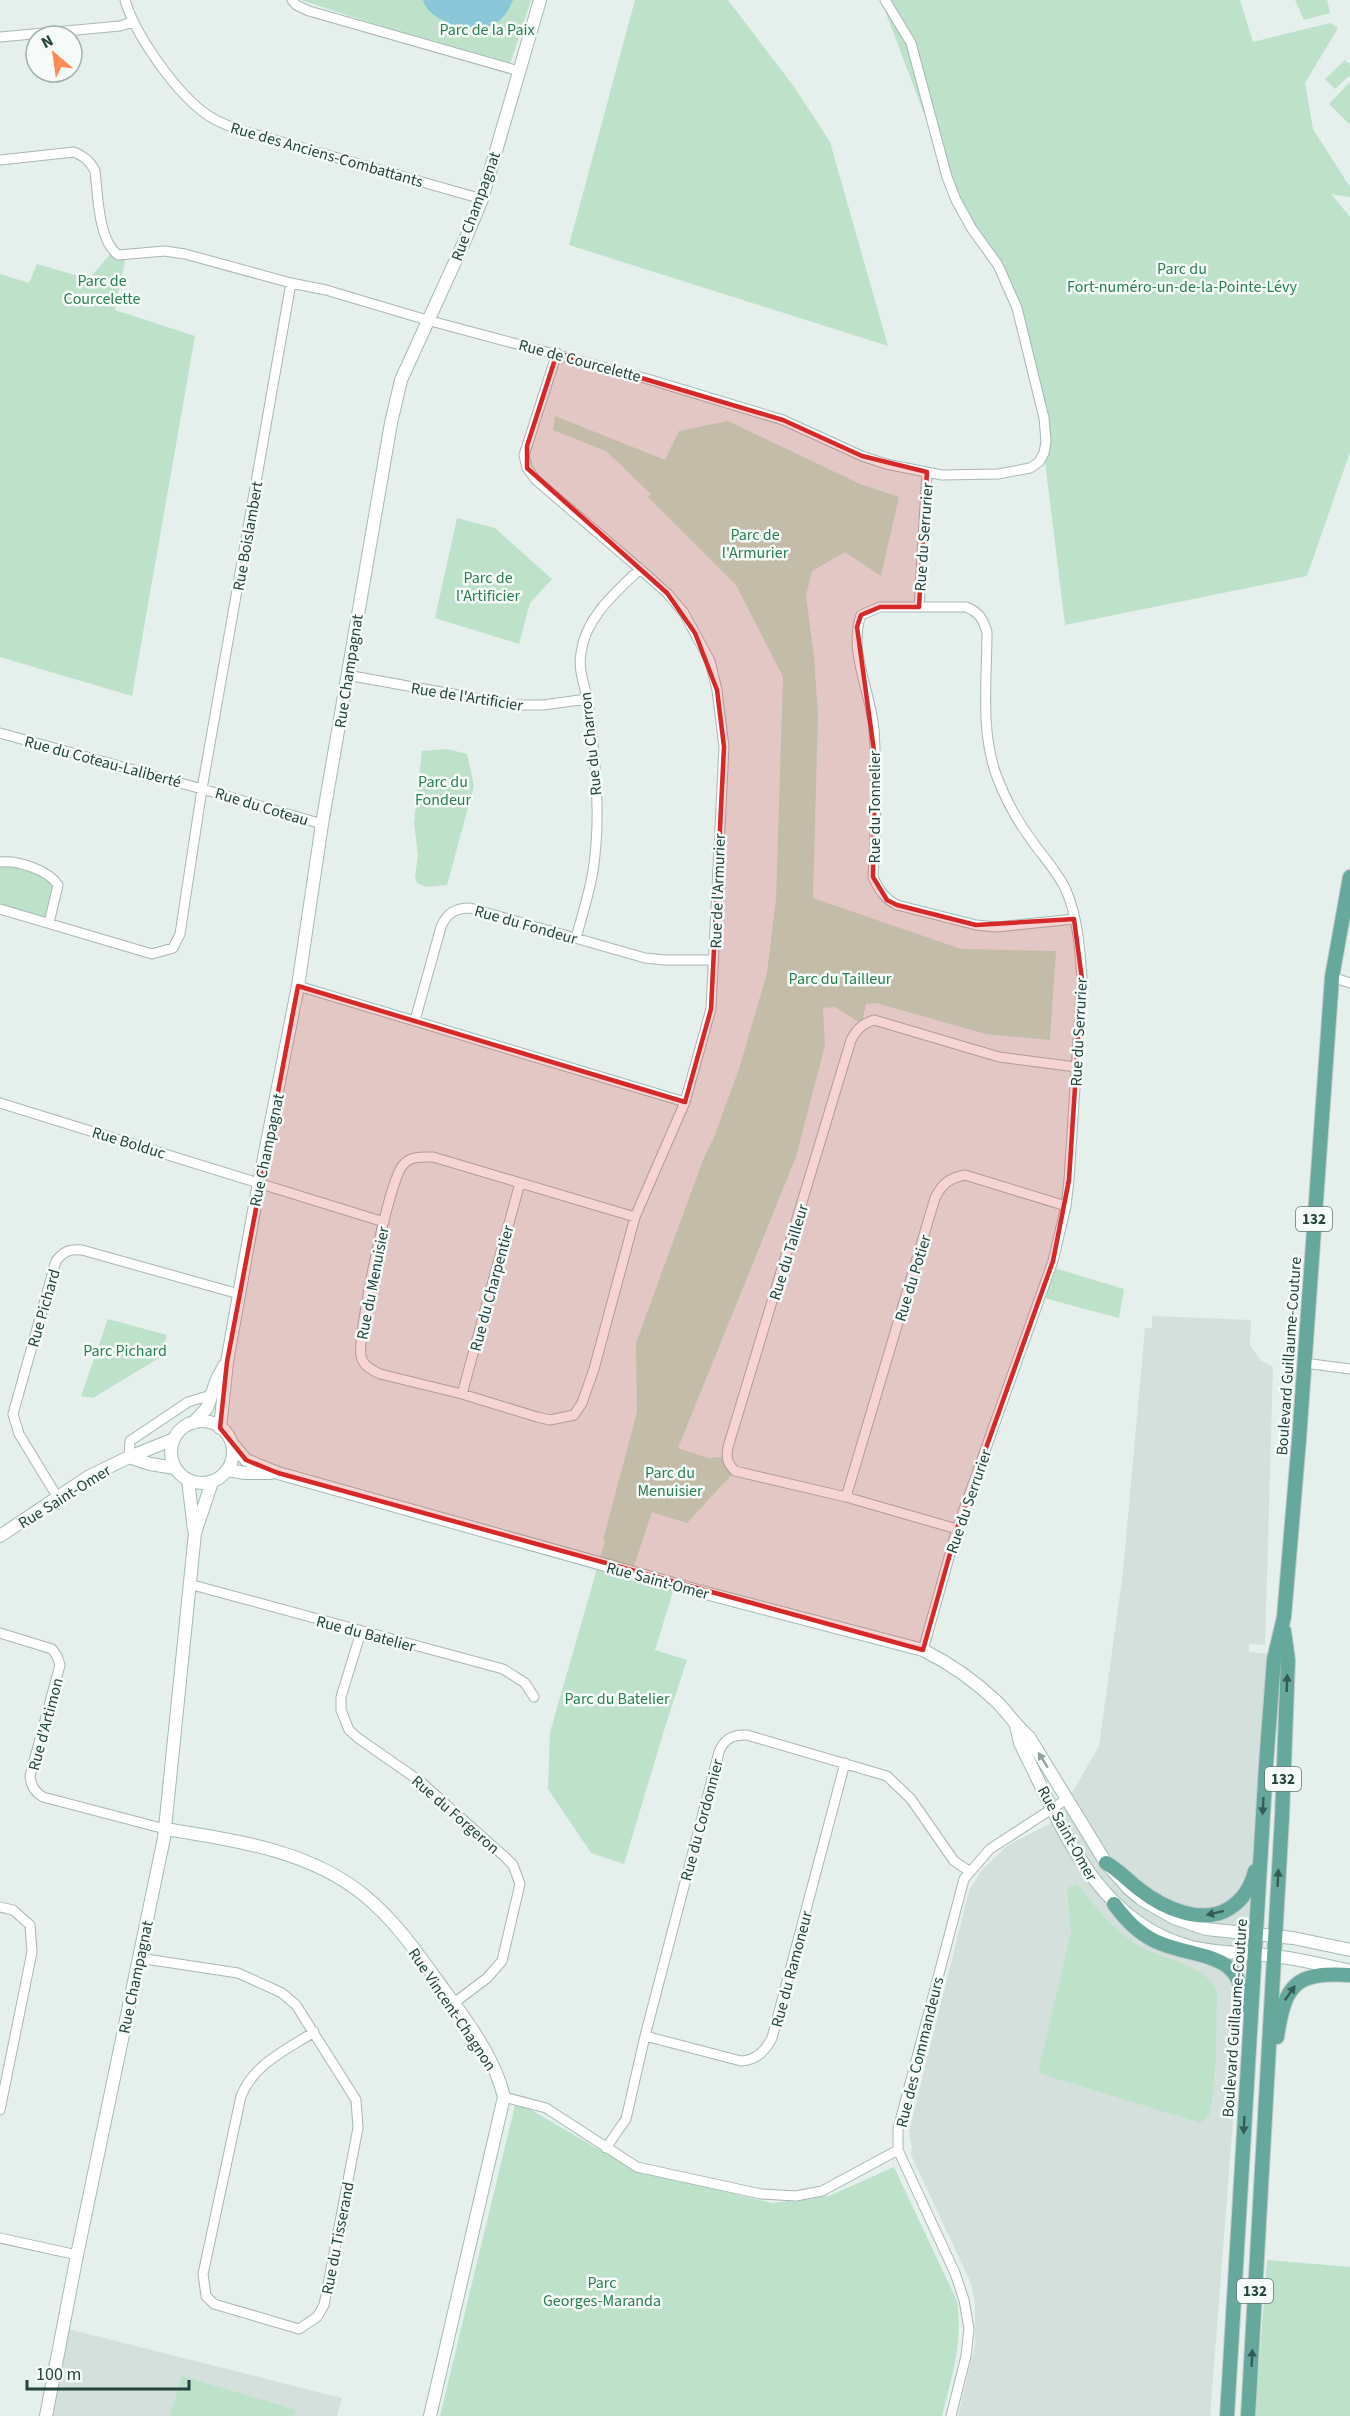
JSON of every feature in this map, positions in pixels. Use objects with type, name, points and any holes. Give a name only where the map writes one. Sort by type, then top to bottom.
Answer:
[{"type":"main road","name":"Boulevard Guillaume-Couture","points":[[1227,2416],[1274,1659],[1283,1623],[1332,977],[1350,877]]},
{"type":"main road","name":"Boulevard Guillaume-Couture","points":[[1248,2416],[1288,1660],[1283,1623]]},
{"type":"main road","points":[[1107,1863],[1142,1892],[1172,1908],[1197,1916],[1216,1915],[1238,1903],[1246,1894],[1253,1876],[1262,1833]]},
{"type":"main road","points":[[1114,1904],[1129,1924],[1154,1941],[1187,1953],[1221,1961],[1232,1969],[1240,1980],[1243,1991],[1243,2045],[1247,2067]]},
{"type":"main road","points":[[1268,2068],[1276,2047],[1282,2008],[1291,1990],[1305,1979],[1314,1976],[1350,1973]]},
{"type":"street","name":"Rue des Anciens-Combattants","points":[[125,0],[132,22],[163,69],[191,100],[216,120],[239,130],[482,199]]},
{"type":"street","points":[[291,0],[309,10],[519,71]]},
{"type":"street","name":"Rue Champagnat","points":[[220,1428],[226,1362],[298,986],[322,824],[391,423],[401,380],[482,199],[540,0]]},
{"type":"street","name":"Rue de Courcelette","points":[[0,160],[74,152],[84,156],[95,171],[105,238],[110,249],[118,255],[165,251],[185,254],[291,283],[326,290],[427,320],[557,353],[783,420],[862,456],[886,464],[942,475],[998,474],[1030,468],[1039,462],[1044,453],[1046,441],[1044,418],[1017,308],[998,265],[972,229],[956,200],[947,177],[912,43],[885,0]]},
{"type":"street","points":[[0,37],[120,26],[132,22]]},
{"type":"street","name":"Rue Boislambert","points":[[202,789],[291,283]]},
{"type":"street","name":"Rue de l'Armurier","points":[[557,353],[524,455],[527,468],[555,498],[667,593],[684,613],[710,661],[717,690],[724,747],[711,1009],[685,1102]]},
{"type":"street","name":"Rue du Serrurier","points":[[923,1650],[957,1529],[1053,1261],[1066,1206],[1082,980],[1080,949],[1074,919],[1061,881],[1014,814],[996,774],[989,749],[986,720],[987,632],[982,618],[975,610],[966,607],[919,607],[927,472]]},
{"type":"street","name":"Rue du Charron","points":[[576,938],[593,872],[596,824],[595,768],[587,699],[580,672],[580,652],[586,634],[596,617],[610,598],[640,568]]},
{"type":"street","name":"Rue du Tonnelier","points":[[919,607],[880,607],[861,615],[857,627],[860,663],[873,725],[875,758],[873,878],[887,900],[897,905],[976,925],[997,927],[1074,919]]},
{"type":"street","name":"Rue de l'Artificier","points":[[347,675],[513,705],[543,705],[587,699]]},
{"type":"street","name":"Rue du Coteau-Laliberté","points":[[0,733],[202,789],[180,934],[173,948],[152,954],[0,909]]},
{"type":"street","name":"Rue du Coteau","points":[[202,789],[322,824]]},
{"type":"street","points":[[0,862],[30,867],[53,877],[58,885],[50,923]]},
{"type":"street","name":"Rue du Fondeur","points":[[415,1020],[441,927],[451,912],[460,908],[470,908],[645,958],[714,960]]},
{"type":"street","points":[[1332,977],[1350,982]]},
{"type":"street","points":[[298,986],[685,1102]]},
{"type":"street","name":"Rue du Tailleur","points":[[957,1529],[846,1497],[735,1471],[729,1465],[726,1457],[851,1040],[862,1024],[874,1020],[999,1057],[1076,1066]]},
{"type":"street","name":"Rue du Menuisier","points":[[635,1217],[433,1157],[412,1158],[405,1162],[399,1170],[384,1222],[362,1328],[360,1347],[362,1359],[368,1368],[380,1374],[462,1394],[550,1420],[574,1415],[582,1403],[594,1369],[635,1217],[685,1102]]},
{"type":"street","name":"Rue Bolduc","points":[[0,1103],[384,1222]]},
{"type":"street","name":"Rue du Potier","points":[[846,1497],[935,1198],[941,1186],[954,1177],[964,1175],[1066,1206]]},
{"type":"street","name":"Rue du Charpentier","points":[[462,1394],[520,1183]]},
{"type":"street","name":"Rue Pichard","points":[[58,1498],[19,1434],[13,1414],[56,1261],[62,1253],[70,1249],[82,1250],[239,1294]]},
{"type":"street","name":"Rue Champagnat","points":[[193,1423],[207,1408],[226,1362]]},
{"type":"street","points":[[1304,1363],[1350,1369]]},
{"type":"street","name":"Rue Saint-Omer","points":[[129,1457],[130,1441],[188,1402],[211,1395]]},
{"type":"street","points":[[193,1423],[212,1423],[220,1428],[231,1442],[231,1461],[227,1470],[212,1482],[195,1483],[188,1480],[175,1468],[171,1459],[174,1439],[178,1432],[193,1423]]},
{"type":"street","name":"Rue Saint-Omer","points":[[0,1536],[88,1478],[129,1457],[174,1439]]},
{"type":"street","name":"Rue Saint-Omer","points":[[231,1442],[246,1460],[278,1473],[690,1589],[923,1650],[949,1663],[978,1684],[1029,1737],[1107,1863],[1134,1894],[1174,1918],[1206,1929],[1275,1936],[1350,1950]]},
{"type":"street","name":"Rue Saint-Omer","points":[[129,1457],[150,1464],[175,1468]]},
{"type":"street","name":"Rue Saint-Omer","points":[[227,1470],[244,1473],[278,1473]]},
{"type":"street","name":"Rue Champagnat","points":[[188,1480],[195,1533]]},
{"type":"street","name":"Rue Champagnat","points":[[46,2416],[165,1829],[195,1533],[212,1482]]},
{"type":"street","name":"Rue du Batelier","points":[[189,1584],[503,1669],[525,1683],[534,1697]]},
{"type":"street","name":"Rue du Forgeron","points":[[361,1632],[341,1697],[340,1710],[349,1730],[434,1792],[505,1857],[513,1866],[520,1884],[501,1961],[487,1978],[454,2003]]},
{"type":"street","name":"Rue d'Artimon","points":[[0,1633],[52,1649],[60,1665],[30,1776],[35,1792],[43,1797],[165,1829]]},
{"type":"street","name":"Rue Saint-Omer","points":[[1016,1726],[1020,1743],[1053,1808],[1094,1881],[1114,1904],[1152,1931],[1171,1940],[1201,1948],[1274,1955],[1350,1973]]},
{"type":"street","name":"Rue du Cordonnier","points":[[606,2148],[626,2119],[645,2036],[722,1745],[736,1734],[747,1735],[887,1776],[900,1786],[954,1861],[969,1871]]},
{"type":"street","name":"Rue du Ramoneur","points":[[645,2036],[741,2061],[750,2060],[766,2049],[772,2038],[845,1763]]},
{"type":"street","name":"Rue des Commandeurs","points":[[951,2416],[966,2356],[969,2329],[964,2300],[955,2273],[898,2150],[898,2129],[960,1892],[969,1871],[990,1849],[1067,1799]]},
{"type":"street","name":"Rue Vincent-Chagnon","points":[[165,1829],[277,1852],[304,1860],[345,1880],[387,1916],[454,2003],[489,2059],[501,2083],[504,2097]]},
{"type":"street","points":[[0,1907],[13,1910],[30,1925],[32,1952],[0,2110]]},
{"type":"street","name":"Rue du Tisserand","points":[[139,1958],[238,1973],[258,1980],[282,1993],[296,2005],[314,2032],[356,2100],[358,2128],[324,2305],[317,2317],[299,2329],[214,2304],[206,2296],[203,2274],[241,2096],[248,2081],[260,2067],[314,2032]]},
{"type":"street","points":[[430,2416],[504,2097],[546,2108],[637,2167],[761,2194],[796,2196],[822,2191],[898,2150]]},
{"type":"street","points":[[0,2238],[77,2256]]},
{"type":"highlighted area","points":[[557,353],[783,420],[862,456],[927,472],[919,607],[880,607],[861,615],[857,627],[875,758],[873,877],[887,900],[897,905],[976,925],[1074,919],[1082,979],[1069,1180],[1053,1261],[957,1529],[923,1650],[278,1473],[246,1460],[220,1428],[227,1362],[298,986],[685,1102],[711,1009],[724,747],[717,690],[695,633],[667,593],[527,468],[527,446]]},
{"type":"shaded area","points":[[1152,1316],[1251,1320],[1250,1345],[1260,1360],[1273,1367],[1265,1645],[1249,1644],[1249,1652],[1269,1654],[1254,1903],[1240,1980],[1243,1991],[1210,2416],[958,2416],[975,2344],[975,2304],[971,2283],[911,2155],[909,2131],[969,1891],[981,1871],[1007,1846],[1051,1823],[1075,1788],[1099,1746],[1123,1572],[1145,1328],[1152,1328]]},
{"type":"shaded area","points":[[64,2328],[342,2398],[337,2416],[46,2416]]},
{"type":"green space","name":"Parc de la Paix","points":[[301,0],[531,0],[509,68]]},
{"type":"green space","points":[[635,0],[728,0],[795,88],[830,142],[888,346],[569,245]]},
{"type":"green space","name":"Parc du Fort-numéro-un-de-la-Pointe-Lévy","points":[[881,0],[1240,0],[1253,42],[1330,23],[1338,28],[1305,83],[1313,129],[1350,187],[1350,197],[1331,194],[1350,217],[1350,452],[1307,576],[1065,625],[1044,453],[1046,441],[1010,289],[972,229],[936,145]]},
{"type":"green space","points":[[1295,0],[1327,0],[1330,13],[1304,20]]},
{"type":"green space","points":[[1345,60],[1350,65],[1350,75],[1335,89],[1325,79]]},
{"type":"green space","points":[[1350,82],[1350,125],[1329,104]]},
{"type":"green space","name":"Parc de Courcelette","points":[[113,251],[126,256],[115,310],[195,336],[132,696],[0,657],[0,274],[29,283],[37,264],[89,279]]},
{"type":"green space","points":[[555,416],[665,460],[679,431],[728,421],[860,484],[899,497],[881,576],[845,552],[812,571],[806,596],[814,656],[818,715],[813,898],[961,949],[1056,951],[1050,1040],[986,1034],[876,1003],[866,1004],[862,1024],[835,1007],[823,1008],[825,1045],[796,1157],[678,1448],[708,1458],[726,1457],[735,1471],[687,1523],[652,1512],[632,1572],[675,1585],[655,1650],[687,1660],[624,1864],[591,1853],[548,1789],[550,1732],[605,1541],[603,1540],[637,1412],[636,1343],[739,1069],[767,973],[776,899],[783,677],[736,585],[648,497],[651,494],[606,451],[553,430]]},
{"type":"green space","name":"Parc de l'Artificier","points":[[457,518],[495,528],[552,579],[530,603],[519,644],[435,618]]},
{"type":"green space","name":"Parc du Fondeur","points":[[447,749],[467,754],[474,786],[447,885],[426,887],[417,883],[415,877],[418,855],[414,823],[422,751]]},
{"type":"green space","points":[[0,862],[21,865],[58,885],[49,923],[0,909]]},
{"type":"green space","points":[[1051,1267],[1124,1289],[1119,1318],[1040,1297]]},
{"type":"green space","name":"Parc Pichard","points":[[108,1319],[167,1335],[159,1358],[93,1398],[81,1396]]},
{"type":"green space","points":[[1077,1884],[1104,1917],[1127,1938],[1146,1949],[1202,1973],[1217,1990],[1216,2055],[1212,2103],[1209,2115],[1201,2123],[1038,2073],[1071,1932],[1067,1891],[1070,1886]]},
{"type":"green space","name":"Parc Georges-Maranda","points":[[516,2101],[634,2170],[772,2203],[829,2196],[894,2167],[957,2301],[958,2345],[942,2416],[440,2416]]},
{"type":"green space","points":[[1267,2260],[1350,2267],[1350,2416],[1255,2416]]},
{"type":"green space","points":[[182,2376],[296,2410],[294,2416],[170,2416]]},
{"type":"water","points":[[423,0],[513,0],[506,13],[493,25],[471,29],[451,24],[432,14]]},
{"type":"park label","name":"Parc de l'Armurier","points":[[755,543]]},
{"type":"park label","name":"Parc du Tailleur","points":[[840,978]]},
{"type":"park label","name":"Parc du Menuisier","points":[[670,1481]]},
{"type":"park label","name":"Parc du Batelier","points":[[617,1698]]}]
